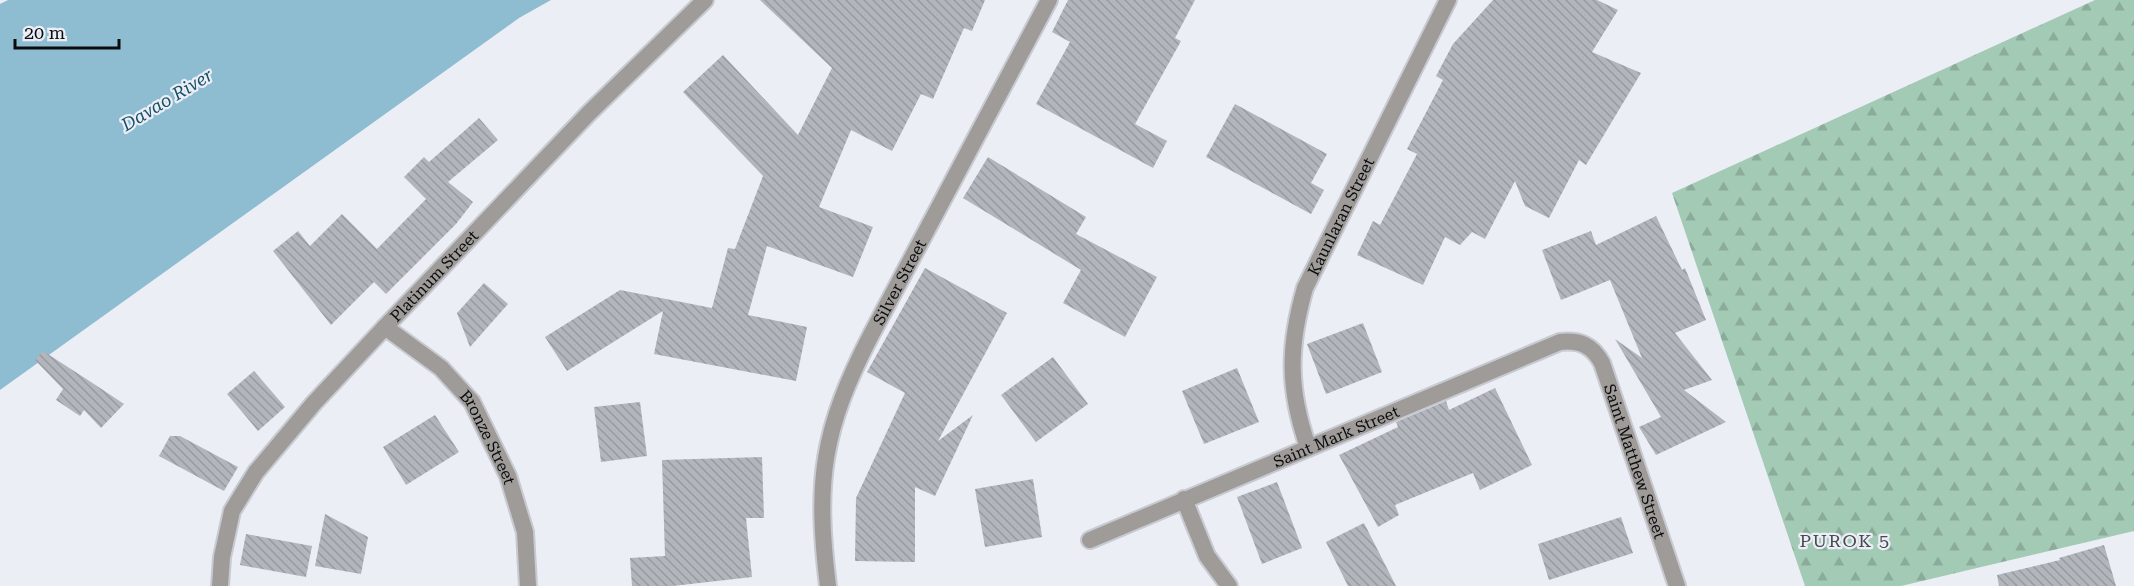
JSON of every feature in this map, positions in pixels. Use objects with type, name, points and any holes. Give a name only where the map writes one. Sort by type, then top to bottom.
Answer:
[{"type":"street","name":"Platinum Street","points":[[220,586],[222,557],[232,511],[256,472],[314,403],[385,327],[589,113],[705,0]]},
{"type":"street","name":"Silver Street","points":[[828,586],[821,528],[821,492],[826,452],[835,414],[851,374],[871,335],[1049,0]]},
{"type":"street","name":"Kaunlaran Street","points":[[1308,447],[1297,416],[1291,360],[1294,326],[1305,288],[1448,0]]},
{"type":"street","name":"Bronze Street","points":[[385,327],[441,368],[472,402],[511,487],[525,532],[528,586]]},
{"type":"street","name":"Saint Mark Street","points":[[1090,540],[1560,342],[1584,343]]},
{"type":"street","name":"Saint Matthew Street","points":[[1584,343],[1595,351],[1602,363],[1677,586]]},
{"type":"street","points":[[1184,499],[1207,556],[1228,586]]},
{"type":"green space","points":[[2095,0],[2134,0],[2134,531],[1901,586],[1805,586],[1672,193]]},
{"type":"water","name":"Davao River","points":[[8,0],[551,0],[519,18],[0,390],[0,4]]},
{"type":"building","points":[[760,0],[985,0],[972,31],[964,28],[933,99],[921,94],[892,151],[851,130],[819,207],[873,227],[853,277],[767,246],[748,315],[807,327],[796,381],[654,354],[663,311],[567,371],[545,337],[620,290],[712,308],[728,248],[735,249],[763,176],[683,92],[723,55],[798,135],[832,68]]},
{"type":"building","points":[[1068,0],[1195,0],[1175,38],[1181,41],[1135,124],[1167,141],[1153,168],[1036,104],[1070,42],[1052,32]]},
{"type":"building","points":[[1493,0],[1597,0],[1618,10],[1592,52],[1641,73],[1586,165],[1579,160],[1549,218],[1525,206],[1515,181],[1485,239],[1472,232],[1460,245],[1445,237],[1423,285],[1357,255],[1373,221],[1380,225],[1417,154],[1407,149],[1443,80],[1436,76],[1453,44]]},
{"type":"building","points":[[1235,104],[1327,154],[1311,183],[1324,190],[1311,214],[1206,157]]},
{"type":"building","points":[[479,118],[498,140],[448,182],[473,202],[456,224],[386,294],[374,282],[331,325],[273,251],[298,231],[310,246],[342,214],[377,249],[426,199],[404,177],[424,157],[429,162]]},
{"type":"building","points":[[988,157],[1086,217],[1076,234],[1157,277],[1125,337],[1063,303],[1081,270],[963,198]]},
{"type":"building","points":[[1656,216],[1682,270],[1685,268],[1706,320],[1675,333],[1712,380],[1684,390],[1726,422],[1656,455],[1639,427],[1661,417],[1615,339],[1642,358],[1610,280],[1561,300],[1542,250],[1591,231],[1596,245]]},
{"type":"building","points":[[925,268],[1007,313],[938,441],[973,415],[935,496],[915,487],[915,562],[855,561],[856,498],[905,393],[867,372]]},
{"type":"building","points":[[484,283],[508,304],[470,347],[457,313]]},
{"type":"building","points":[[1363,323],[1382,372],[1326,394],[1307,344]]},
{"type":"building","points":[[43,351],[124,404],[101,428],[84,410],[80,416],[56,400],[63,389],[35,360]]},
{"type":"building","points":[[1053,357],[1088,404],[1036,442],[1001,395]]},
{"type":"building","points":[[1237,368],[1259,422],[1204,444],[1182,391]]},
{"type":"building","points":[[254,371],[285,407],[258,431],[227,394]]},
{"type":"building","points":[[1495,388],[1532,465],[1480,490],[1473,473],[1395,505],[1399,515],[1378,527],[1339,455],[1398,427],[1396,422],[1446,401],[1449,410]]},
{"type":"building","points":[[640,402],[647,456],[601,462],[594,407]]},
{"type":"building","points":[[435,415],[459,452],[406,485],[383,447]]},
{"type":"building","points":[[170,436],[180,436],[238,467],[224,491],[159,456]]},
{"type":"building","points":[[762,457],[764,518],[746,518],[752,577],[673,586],[632,586],[630,558],[665,556],[662,460]]},
{"type":"building","points":[[1033,479],[1042,537],[985,547],[975,489]]},
{"type":"building","points":[[1277,482],[1302,548],[1262,564],[1237,497]]},
{"type":"building","points":[[325,514],[368,537],[361,574],[315,566]]},
{"type":"building","points":[[1621,517],[1633,553],[1549,580],[1538,544]]},
{"type":"building","points":[[1364,523],[1396,586],[1348,586],[1326,542]]},
{"type":"building","points":[[246,534],[312,546],[306,577],[240,565]]},
{"type":"building","points":[[2104,545],[2116,586],[1999,586],[1997,575],[2060,560],[2059,558]]},
{"type":"district","name":"PUROK 5","points":[[1845,541]]}]
